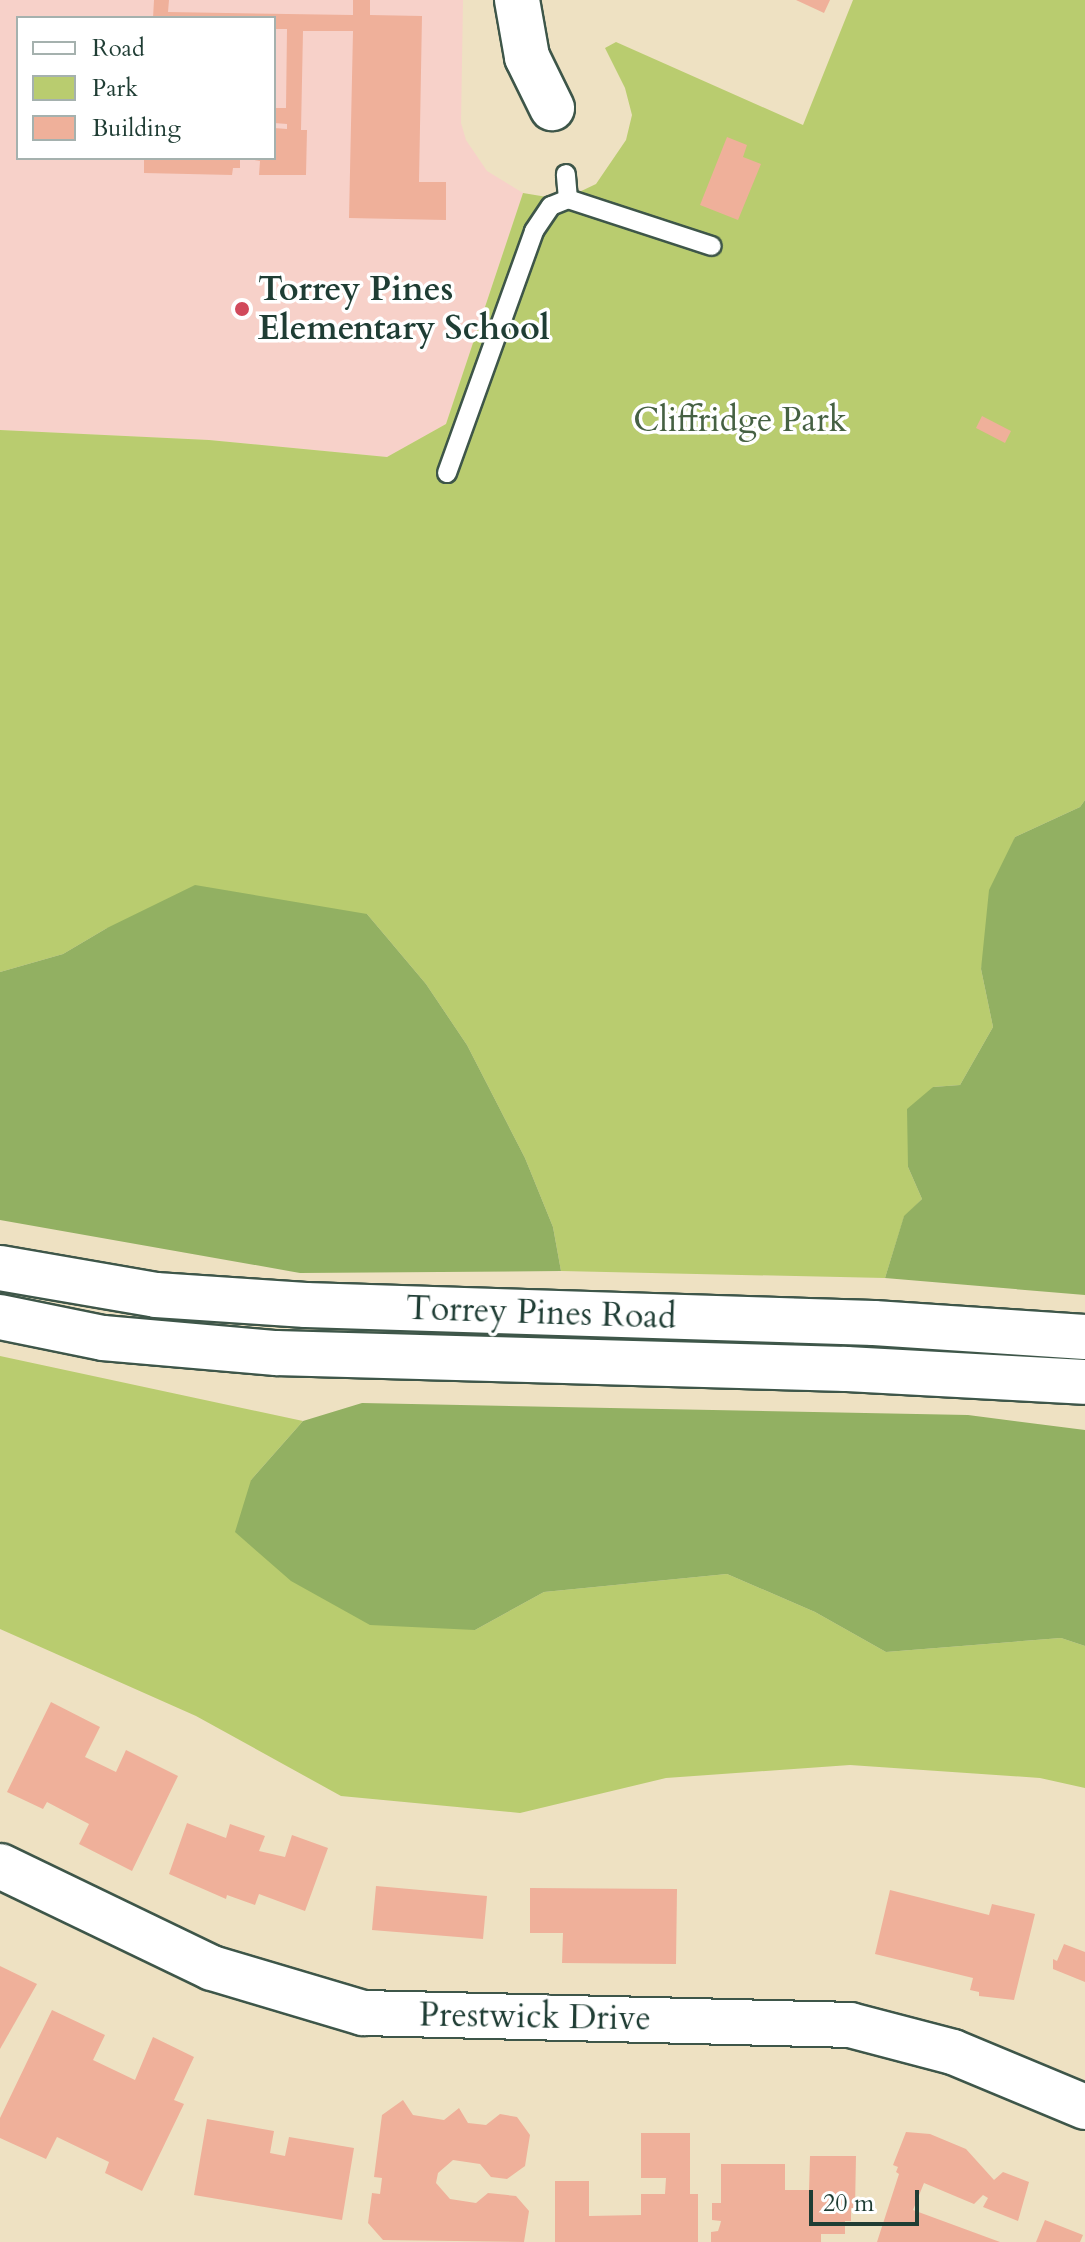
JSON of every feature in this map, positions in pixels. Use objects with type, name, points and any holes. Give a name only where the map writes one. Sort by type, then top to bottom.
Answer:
[{"type":"main road","points":[[517,0],[527,57],[552,108]]},
{"type":"main road","name":"Torrey Pines Road","points":[[0,1268],[156,1295],[306,1305],[874,1323],[1085,1337]]},
{"type":"main road","name":"Torrey Pines Road","points":[[0,1317],[103,1338],[276,1353],[846,1369],[1085,1382]]},
{"type":"main road","name":"Prestwick Drive","points":[[0,1866],[212,1968],[363,2013],[850,2025],[953,2052],[1085,2107]]},
{"type":"lane","points":[[566,174],[568,199]]},
{"type":"lane","points":[[447,473],[534,231],[551,206],[568,199],[712,246]]},
{"type":"shaded area","name":"Torrey Pines Elementary School","points":[[0,0],[463,0],[461,123],[466,140],[487,171],[523,193],[446,424],[387,457],[209,440],[0,430]]},
{"type":"green space","name":"Cliffridge Park","points":[[853,0],[1085,0],[1085,800],[1080,807],[1015,837],[981,969],[993,1027],[960,1085],[933,1087],[908,1167],[922,1199],[904,1217],[885,1278],[561,1271],[553,1227],[525,1158],[467,1045],[426,984],[367,914],[107,928],[63,954],[0,972],[0,430],[209,440],[387,457],[446,424],[523,193],[553,198],[575,194],[596,184],[626,140],[632,115],[625,88],[605,48],[616,42],[803,125]]},
{"type":"green space","points":[[1085,800],[1085,1295],[885,1278],[904,1216],[922,1199],[908,1167],[907,1109],[933,1087],[960,1085],[993,1027],[981,969],[989,890],[1015,837],[1080,807]]},
{"type":"green space","points":[[195,885],[367,914],[426,984],[467,1045],[525,1158],[553,1227],[561,1271],[300,1273],[0,1220],[0,972],[63,954],[107,928]]},
{"type":"green space","points":[[0,1356],[303,1421],[251,1480],[475,1630],[544,1592],[727,1574],[815,1612],[886,1652],[1061,1638],[1085,1646],[1085,1788],[1040,1778],[850,1765],[666,1778],[520,1813],[341,1796],[196,1716],[0,1629]]},
{"type":"green space","points":[[362,1403],[968,1415],[1085,1430],[1085,1646],[1061,1638],[886,1652],[815,1612],[727,1574],[544,1592],[475,1630],[370,1625],[291,1581],[235,1532],[251,1480],[303,1421]]},
{"type":"building","points":[[154,0],[169,0],[168,12],[353,15],[353,0],[370,0],[370,15],[422,16],[419,182],[446,182],[446,220],[349,218],[353,31],[303,31],[301,130],[307,130],[306,175],[259,175],[260,161],[255,160],[276,160],[276,128],[287,129],[287,124],[276,123],[276,108],[286,108],[287,29],[276,29],[276,16],[153,16]]},
{"type":"building","points":[[796,0],[830,0],[824,13]]},
{"type":"building","points":[[727,137],[747,145],[743,157],[761,164],[738,220],[700,205]]},
{"type":"building","points":[[144,160],[240,160],[240,168],[233,168],[232,175],[144,173]]},
{"type":"building","points":[[982,416],[1011,431],[1005,443],[976,428]]},
{"type":"building","points":[[51,1702],[100,1727],[85,1757],[116,1772],[126,1750],[178,1776],[132,1871],[79,1844],[89,1824],[47,1802],[43,1809],[7,1792]]},
{"type":"building","points":[[187,1823],[226,1838],[230,1824],[265,1836],[259,1851],[285,1857],[292,1835],[328,1848],[305,1911],[259,1894],[255,1905],[227,1895],[226,1899],[169,1874]]},
{"type":"building","points":[[376,1886],[487,1896],[483,1939],[372,1930]]},
{"type":"building","points":[[530,1888],[677,1889],[676,1964],[562,1963],[563,1933],[530,1933]]},
{"type":"building","points":[[890,1890],[989,1915],[992,1904],[1035,1914],[1014,2000],[979,1996],[979,1992],[970,1990],[973,1978],[875,1954]]},
{"type":"building","points":[[1064,1944],[1085,1952],[1085,1982],[1053,1969],[1053,1959],[1057,1961]]},
{"type":"building","points":[[0,1966],[37,1984],[0,2049]]},
{"type":"building","points":[[52,2010],[105,2035],[93,2060],[135,2080],[153,2037],[194,2057],[174,2100],[184,2104],[142,2191],[105,2173],[109,2162],[57,2137],[46,2159],[0,2138],[0,2118]]},
{"type":"building","points":[[403,2100],[413,2115],[444,2120],[459,2108],[468,2123],[486,2125],[500,2114],[517,2117],[530,2135],[525,2166],[507,2179],[491,2177],[480,2164],[453,2160],[438,2173],[436,2183],[450,2199],[476,2203],[488,2193],[516,2196],[529,2211],[524,2242],[383,2240],[368,2223],[372,2193],[380,2194],[382,2178],[374,2177],[382,2115]]},
{"type":"building","points":[[207,2119],[274,2131],[270,2153],[285,2156],[289,2137],[354,2148],[342,2220],[194,2195]]},
{"type":"building","points":[[906,2132],[930,2134],[966,2149],[994,2180],[1003,2172],[1029,2182],[1018,2221],[983,2207],[988,2198],[983,2195],[974,2204],[924,2183],[913,2210],[1000,2242],[877,2242],[899,2174],[896,2172],[898,2167],[893,2165]]},
{"type":"building","points":[[641,2133],[690,2133],[690,2194],[698,2194],[698,2242],[555,2242],[555,2181],[589,2181],[589,2216],[641,2215],[641,2194],[665,2194],[666,2178],[641,2178]]},
{"type":"building","points":[[810,2156],[856,2156],[855,2208],[851,2208],[851,2221],[845,2221],[845,2234],[821,2234],[821,2242],[711,2242],[711,2232],[718,2231],[721,2221],[712,2220],[712,2203],[721,2203],[721,2164],[785,2164],[785,2190],[809,2190]]},
{"type":"building","points":[[1045,2220],[1083,2235],[1080,2242],[1036,2242]]},
{"type":"place","name":"Torrey Pines Elementary School","points":[[242,309]]}]
